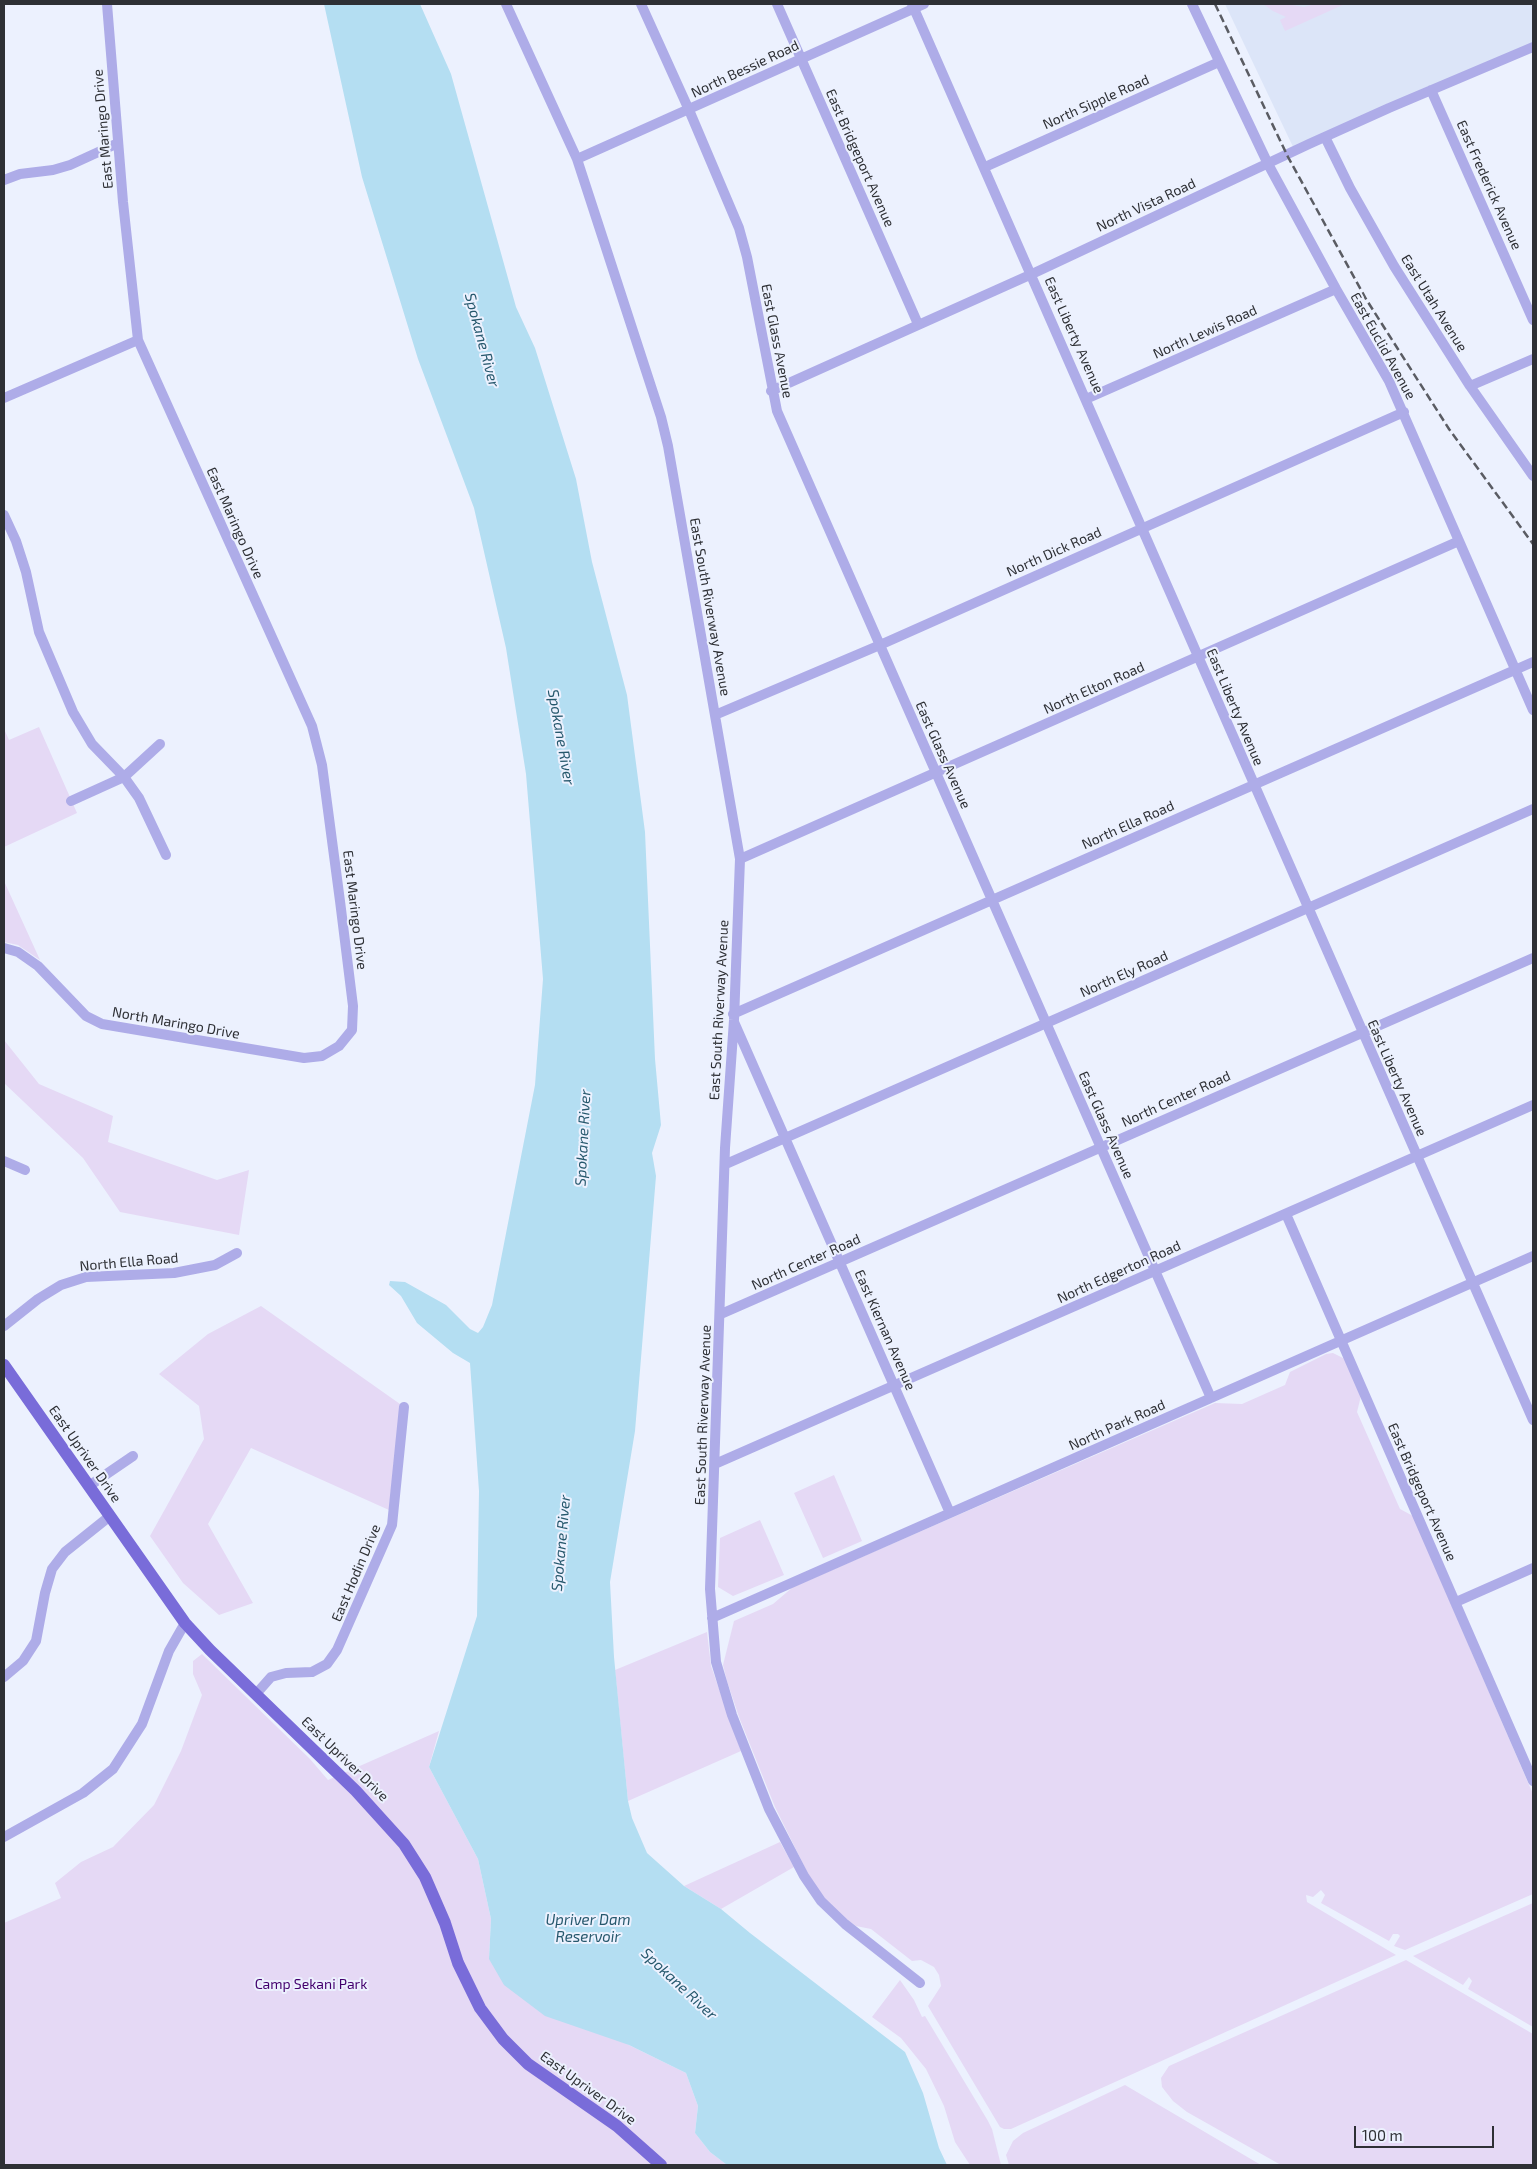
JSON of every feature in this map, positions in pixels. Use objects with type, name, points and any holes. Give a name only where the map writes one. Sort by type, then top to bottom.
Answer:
[{"type":"main road","name":"East Upriver Drive","points":[[4,1367],[90,1486],[185,1623],[210,1650],[356,1791],[404,1844],[425,1877],[445,1923],[458,1963],[480,2008],[503,2039],[528,2064],[617,2126],[661,2165]]},
{"type":"street","name":"East Maringo Drive","points":[[106,4],[138,340],[312,726],[322,765],[353,1006],[352,1030],[339,1046]]},
{"type":"street","name":"East South Riverway Avenue","points":[[506,4],[577,159],[661,417],[740,859],[734,1017],[725,1148],[721,1314],[710,1589],[716,1662],[732,1715],[769,1809],[804,1876],[821,1901],[845,1924],[920,1983]]},
{"type":"street","name":"East Glass Avenue","points":[[641,4],[739,228],[747,257],[777,411],[1211,1398]]},
{"type":"street","name":"East Bridgeport Avenue","points":[[777,4],[918,324]]},
{"type":"street","name":"East Euclid Avenue","points":[[1192,4],[1268,164],[1336,289],[1381,365],[1404,412],[1533,710]]},
{"type":"street","name":"North Bessie Road","points":[[577,159],[689,110],[917,5]]},
{"type":"street","name":"East Liberty Avenue","points":[[917,5],[1141,528],[1532,1417]]},
{"type":"street","name":"North Vista Road","points":[[772,391],[1032,274],[1325,137],[1533,47]]},
{"type":"street","name":"North Sipple Road","points":[[985,167],[1219,62]]},
{"type":"street","name":"East Frederick Avenue","points":[[1431,90],[1533,320]]},
{"type":"street","name":"East Utah Avenue","points":[[1325,137],[1350,188],[1394,266],[1470,386],[1533,476]]},
{"type":"street","points":[[4,180],[20,174],[53,170],[70,165],[118,143]]},
{"type":"street","name":"North Lewis Road","points":[[1086,399],[1336,289]]},
{"type":"street","points":[[4,398],[138,340]]},
{"type":"street","points":[[1470,386],[1533,359]]},
{"type":"street","name":"North Dick Road","points":[[715,715],[880,646],[1404,412]]},
{"type":"street","points":[[4,515],[26,572],[39,632],[73,712],[92,744],[124,777],[144,806],[166,855]]},
{"type":"street","name":"North Elton Road","points":[[740,859],[1460,541]]},
{"type":"street","name":"North Ella Road","points":[[734,1017],[992,900],[1533,662]]},
{"type":"street","points":[[71,801],[124,777],[160,744]]},
{"type":"street","name":"North Ely Road","points":[[726,1164],[1533,809]]},
{"type":"street","name":"North Maringo Drive","points":[[4,948],[18,952],[38,966],[86,1016],[102,1024],[304,1058],[322,1056],[339,1046]]},
{"type":"street","name":"North Center Road","points":[[721,1314],[1533,958]]},
{"type":"street","name":"East Kiernan Avenue","points":[[734,1017],[950,1513]]},
{"type":"street","name":"North Edgerton Road","points":[[715,1464],[1533,1105]]},
{"type":"street","points":[[4,1160],[25,1170]]},
{"type":"street","name":"East Bridgeport Avenue","points":[[1286,1214],[1533,1781]]},
{"type":"street","name":"North Ella Road","points":[[4,1326],[38,1299],[61,1285],[86,1277],[174,1273],[215,1265],[238,1253]]},
{"type":"street","name":"North Park Road","points":[[712,1618],[1533,1256]]},
{"type":"street","name":"East Hodin Drive","points":[[256,1694],[271,1677],[286,1672],[312,1672],[327,1664],[337,1650],[392,1525],[404,1407]]},
{"type":"street","points":[[90,1486],[133,1456]]},
{"type":"street","points":[[4,1677],[23,1661],[36,1641],[45,1593],[52,1569],[64,1552],[110,1516]]},
{"type":"street","points":[[1456,1602],[1533,1568]]},
{"type":"street","points":[[4,1837],[83,1793],[113,1769],[142,1724],[169,1651],[185,1623]]},
{"type":"shaded area","points":[[1225,4],[1533,4],[1533,47],[1295,151]]},
{"type":"green space","points":[[1263,4],[1286,4],[1304,7],[1315,4],[1345,4],[1285,31],[1280,20],[1286,17]]},
{"type":"green space","points":[[39,727],[77,813],[4,847],[4,729],[9,740]]},
{"type":"green space","points":[[4,881],[40,960],[18,945],[4,942]]},
{"type":"green space","points":[[4,1040],[39,1084],[113,1116],[108,1142],[217,1180],[249,1170],[239,1235],[120,1212],[83,1158],[4,1083]]},
{"type":"green space","points":[[261,1306],[400,1404],[389,1510],[251,1448],[208,1524],[253,1603],[219,1615],[183,1583],[150,1536],[204,1439],[199,1406],[159,1374],[208,1334]]},
{"type":"green space","points":[[1333,1353],[1345,1359],[1361,1396],[1357,1412],[1400,1509],[1413,1516],[1533,1794],[1533,1894],[1405,1950],[1394,1946],[1400,1936],[1398,1934],[1393,1934],[1389,1941],[1321,1903],[1325,1895],[1321,1890],[1313,1897],[1306,1895],[1307,1902],[1396,1955],[1011,2129],[1004,2129],[1000,2127],[928,2006],[941,1986],[939,1975],[934,1967],[921,1960],[912,1961],[871,1929],[856,1926],[843,1917],[825,1899],[808,1874],[775,1807],[739,1717],[727,1681],[723,1665],[734,1621],[773,1604],[793,1587],[1215,1403],[1242,1404],[1285,1385],[1290,1372],[1326,1354]]},
{"type":"green space","points":[[834,1475],[862,1541],[823,1558],[794,1493]]},
{"type":"green space","points":[[760,1520],[784,1575],[733,1596],[718,1587],[720,1538]]},
{"type":"green space","points":[[707,1632],[711,1666],[741,1751],[628,1801],[615,1670]]},
{"type":"green space","name":"Camp Sekani Park","points":[[202,1654],[310,1759],[328,1780],[439,1731],[429,1767],[478,1859],[491,1919],[489,1959],[629,2045],[686,2073],[698,2106],[695,2133],[710,2152],[727,2165],[4,2165],[4,1923],[61,1898],[55,1883],[81,1862],[113,1847],[154,1805],[181,1751],[202,1695],[193,1674],[193,1661]]},
{"type":"green space","points":[[780,1842],[794,1867],[721,1909],[684,1886]]},
{"type":"green space","points":[[1533,1903],[1533,2027],[1468,1989],[1472,1981],[1469,1977],[1463,1985],[1413,1956]]},
{"type":"green space","points":[[1406,1960],[1533,2034],[1533,2165],[1281,2165],[1187,2112],[1173,2101],[1162,2087],[1161,2078],[1169,2066]]},
{"type":"green space","points":[[900,1980],[914,2000],[922,2017],[925,2016],[988,2121],[992,2129],[1001,2165],[970,2165],[955,2142],[944,2106],[926,2069],[901,2038],[872,2017]]},
{"type":"green space","points":[[1125,2085],[1261,2165],[1009,2165],[1006,2155],[1013,2141],[1023,2133]]},
{"type":"water","name":"Upriver Dam Reservoir","points":[[324,4],[420,4],[451,74],[516,307],[535,348],[576,479],[592,562],[627,695],[645,832],[655,1059],[661,1125],[652,1153],[656,1176],[635,1431],[610,1582],[614,1657],[628,1801],[632,1818],[647,1853],[684,1886],[721,1909],[905,2052],[923,2093],[939,2148],[947,2165],[727,2165],[710,2152],[695,2133],[698,2106],[686,2073],[629,2045],[545,2016],[504,1985],[489,1959],[491,1919],[478,1859],[429,1767],[477,1616],[479,1491],[470,1363],[453,1353],[417,1323],[401,1296],[389,1285],[390,1281],[405,1282],[446,1305],[470,1329],[478,1333],[483,1327],[492,1305],[535,1085],[543,979],[526,774],[506,648],[474,508],[418,359],[362,177]]},
{"type":"railway","points":[[1215,4],[1288,157],[1366,299],[1449,429],[1533,544]]},
{"type":"water label","name":"Spokane River","points":[[482,340]]},
{"type":"water label","name":"Spokane River","points":[[561,737]]},
{"type":"water label","name":"Spokane River","points":[[583,1138]]},
{"type":"water label","name":"Spokane River","points":[[561,1543]]},
{"type":"water label","name":"Spokane River","points":[[679,1984]]}]
